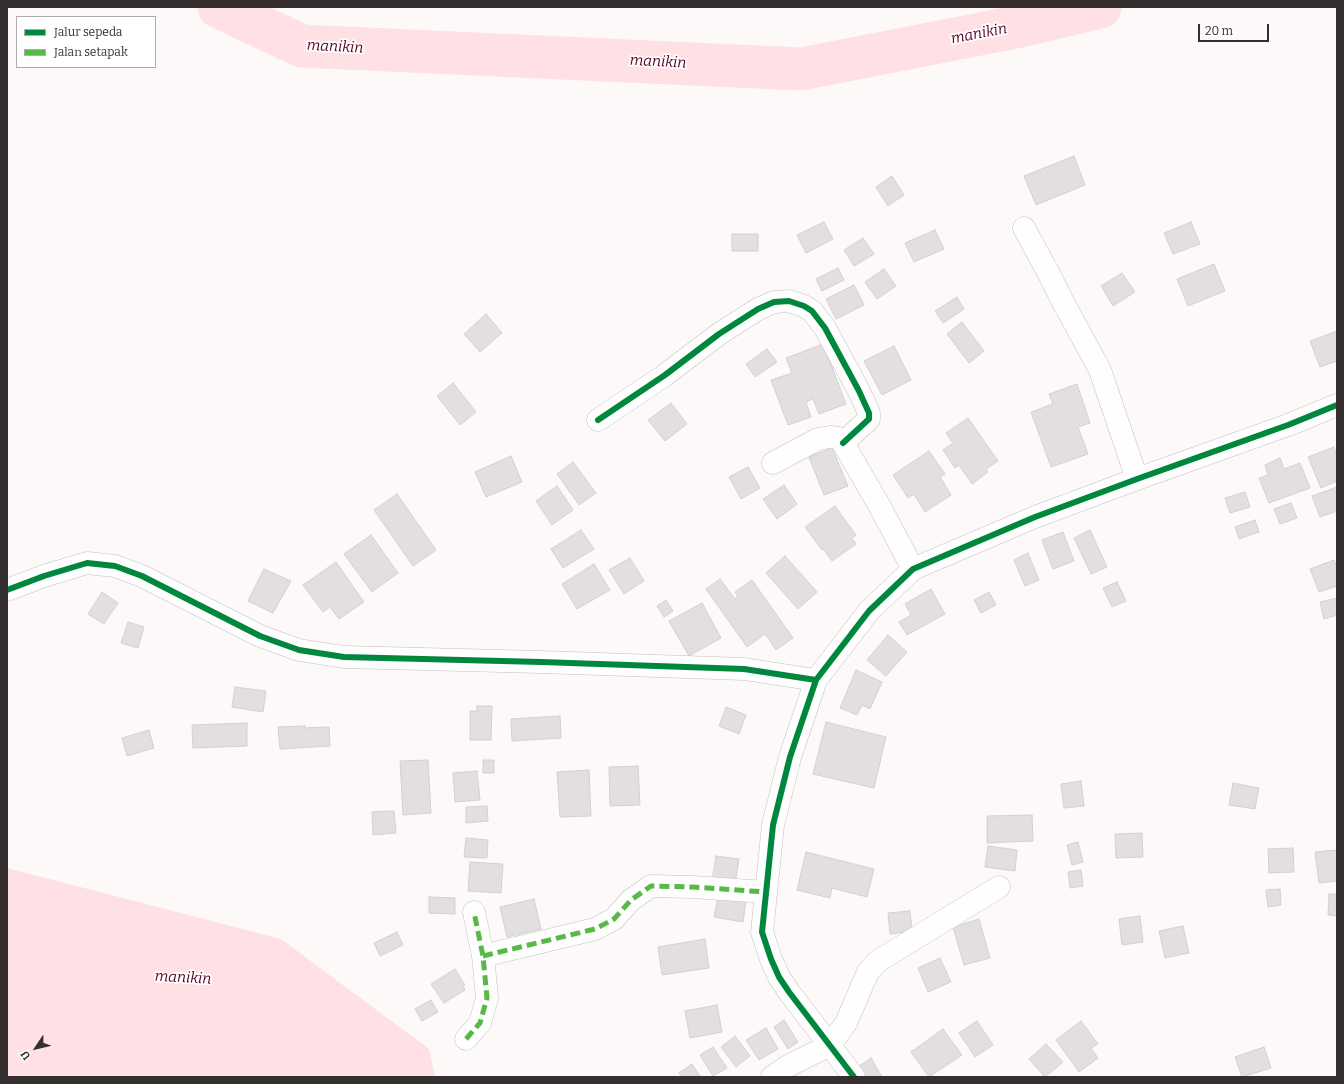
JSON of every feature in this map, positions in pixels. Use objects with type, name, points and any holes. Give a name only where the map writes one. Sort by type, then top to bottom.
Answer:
[{"type":"street","points":[[1024,228],[1049,274],[1062,302],[1100,370],[1137,478]]},
{"type":"street","points":[[598,420],[665,375],[719,334],[758,309],[774,302],[789,301],[812,310],[825,328],[869,412],[869,419],[843,443]]},
{"type":"street","points":[[854,1077],[779,977],[762,932],[773,825],[790,757],[816,680],[869,611],[913,569],[1035,517],[1137,478],[1288,425],[1337,405]]},
{"type":"street","points":[[773,462],[818,439],[830,437],[838,438],[843,443],[879,505],[913,569]]},
{"type":"street","points":[[7,590],[44,576],[87,563],[115,566],[142,576],[260,636],[299,650],[344,657],[541,662],[744,670],[816,680]]},
{"type":"street","points":[[483,956],[595,929],[614,919],[631,900],[651,886],[693,887],[765,892]]},
{"type":"street","points":[[772,1077],[788,1066],[830,1045],[846,1023],[868,972],[878,961],[999,887]]},
{"type":"street","points":[[466,1040],[480,1023],[487,998],[483,956],[474,912]]},
{"type":"water","points":[[7,868],[281,939],[429,1049],[435,1077],[7,1077]]},
{"type":"building","points":[[1074,156],[1085,185],[1036,205],[1024,176]]},
{"type":"building","points":[[892,176],[904,195],[888,206],[876,187]]},
{"type":"building","points":[[824,222],[833,239],[806,253],[797,235]]},
{"type":"building","points":[[1191,222],[1200,244],[1173,254],[1164,233]]},
{"type":"building","points":[[935,230],[944,249],[914,262],[905,243]]},
{"type":"building","points":[[732,234],[758,234],[758,251],[732,251]]},
{"type":"building","points":[[863,238],[874,254],[854,266],[844,250]]},
{"type":"building","points":[[1214,264],[1225,291],[1188,306],[1177,279]]},
{"type":"building","points":[[838,268],[844,280],[822,291],[816,279]]},
{"type":"building","points":[[884,269],[896,286],[877,299],[865,282]]},
{"type":"building","points":[[1122,273],[1135,292],[1113,306],[1101,286]]},
{"type":"building","points":[[854,285],[864,305],[836,319],[826,299]]},
{"type":"building","points":[[957,297],[964,309],[943,323],[935,311]]},
{"type":"building","points":[[486,314],[502,333],[480,352],[464,334]]},
{"type":"building","points":[[962,322],[984,351],[969,363],[947,334]]},
{"type":"building","points":[[1337,331],[1337,361],[1320,367],[1310,341]]},
{"type":"building","points":[[823,344],[846,404],[819,414],[813,399],[806,402],[811,417],[788,425],[771,380],[792,373],[786,358]]},
{"type":"building","points":[[894,346],[911,380],[882,395],[864,361]]},
{"type":"building","points":[[767,349],[777,362],[755,377],[746,364]]},
{"type":"building","points":[[453,383],[476,412],[460,425],[437,396]]},
{"type":"building","points":[[1077,384],[1090,423],[1078,427],[1088,454],[1051,467],[1031,412],[1053,404],[1049,394]]},
{"type":"building","points":[[671,403],[687,424],[665,441],[648,420]]},
{"type":"building","points":[[968,418],[998,461],[986,469],[988,472],[972,484],[959,465],[955,468],[943,450],[953,443],[946,433]]},
{"type":"building","points":[[1334,447],[1337,456],[1337,481],[1321,488],[1308,457]]},
{"type":"building","points":[[832,448],[848,486],[824,495],[809,457]]},
{"type":"building","points":[[929,451],[945,474],[940,477],[951,495],[925,512],[914,494],[908,498],[893,475]]},
{"type":"building","points":[[511,456],[522,482],[486,497],[475,472]]},
{"type":"building","points":[[1280,458],[1284,469],[1300,463],[1310,488],[1269,503],[1259,478],[1268,475],[1265,465]]},
{"type":"building","points":[[573,462],[596,493],[579,505],[557,474]]},
{"type":"building","points":[[748,467],[760,488],[741,499],[729,477]]},
{"type":"building","points":[[784,485],[797,504],[777,519],[763,499]]},
{"type":"building","points":[[557,486],[573,510],[552,525],[536,501]]},
{"type":"building","points":[[1337,487],[1337,511],[1320,517],[1312,496]]},
{"type":"building","points":[[1245,492],[1250,507],[1230,513],[1225,498]]},
{"type":"building","points":[[397,494],[436,550],[413,566],[374,510]]},
{"type":"building","points":[[1291,503],[1297,518],[1280,524],[1274,509]]},
{"type":"building","points":[[835,506],[856,535],[852,538],[856,544],[832,561],[805,527]]},
{"type":"building","points":[[1255,520],[1259,532],[1239,539],[1235,527]]},
{"type":"building","points":[[581,530],[594,549],[563,568],[551,549]]},
{"type":"building","points":[[1090,530],[1107,567],[1091,574],[1074,538]]},
{"type":"building","points":[[1063,532],[1074,561],[1053,569],[1042,540]]},
{"type":"building","points":[[371,535],[398,573],[372,592],[344,554]]},
{"type":"building","points":[[1028,553],[1039,580],[1025,586],[1014,560]]},
{"type":"building","points":[[785,556],[817,592],[798,609],[766,573]]},
{"type":"building","points":[[630,558],[644,581],[624,594],[609,570]]},
{"type":"building","points":[[1334,560],[1337,567],[1337,586],[1319,592],[1310,569]]},
{"type":"building","points":[[336,562],[364,602],[339,619],[330,607],[323,612],[303,585]]},
{"type":"building","points":[[594,564],[610,590],[577,609],[562,584]]},
{"type":"building","points":[[264,569],[291,581],[273,613],[248,601]]},
{"type":"building","points":[[720,579],[735,599],[738,597],[735,592],[752,580],[793,638],[776,650],[765,634],[747,647],[706,589]]},
{"type":"building","points":[[1117,582],[1126,601],[1112,607],[1103,588]]},
{"type":"building","points":[[931,589],[945,614],[907,635],[899,622],[911,615],[905,604]]},
{"type":"building","points":[[102,592],[118,603],[104,624],[88,614]]},
{"type":"building","points":[[989,592],[996,605],[981,613],[974,600]]},
{"type":"building","points":[[1337,598],[1337,615],[1324,619],[1320,602]]},
{"type":"building","points":[[666,600],[673,611],[664,617],[657,606]]},
{"type":"building","points":[[702,603],[721,638],[689,656],[669,621]]},
{"type":"building","points":[[128,622],[144,627],[138,648],[121,643]]},
{"type":"building","points":[[888,635],[907,652],[886,676],[867,660]]},
{"type":"building","points":[[856,670],[882,682],[870,709],[862,705],[857,715],[840,708]]},
{"type":"building","points":[[235,687],[266,691],[263,712],[232,707]]},
{"type":"building","points":[[477,706],[492,706],[491,740],[470,740],[470,711],[477,711]]},
{"type":"building","points":[[726,707],[746,715],[739,734],[719,726]]},
{"type":"building","points":[[560,716],[561,738],[512,741],[511,719]]},
{"type":"building","points":[[826,722],[886,737],[874,788],[813,774]]},
{"type":"building","points":[[247,723],[247,746],[193,748],[192,725]]},
{"type":"building","points":[[305,726],[305,728],[329,727],[330,746],[280,749],[278,727]]},
{"type":"building","points":[[149,730],[154,748],[127,756],[122,738]]},
{"type":"building","points":[[428,760],[431,813],[403,815],[400,761]]},
{"type":"building","points":[[483,760],[494,760],[494,773],[483,773]]},
{"type":"building","points":[[638,766],[640,805],[610,806],[609,767]]},
{"type":"building","points":[[589,770],[591,816],[560,817],[557,772]]},
{"type":"building","points":[[477,771],[480,800],[455,802],[453,773]]},
{"type":"building","points":[[1081,781],[1084,806],[1064,808],[1061,784]]},
{"type":"building","points":[[1233,783],[1259,788],[1255,809],[1229,805]]},
{"type":"building","points":[[487,806],[488,821],[466,823],[466,807]]},
{"type":"building","points":[[394,811],[396,833],[373,835],[372,812]]},
{"type":"building","points":[[1032,815],[1033,841],[987,843],[987,816]]},
{"type":"building","points":[[1142,833],[1143,857],[1116,858],[1115,834]]},
{"type":"building","points":[[466,838],[488,840],[487,858],[464,857]]},
{"type":"building","points":[[1078,842],[1083,862],[1072,865],[1067,845]]},
{"type":"building","points":[[988,846],[1017,850],[1015,871],[985,867]]},
{"type":"building","points":[[1293,848],[1294,872],[1269,873],[1268,849]]},
{"type":"building","points":[[1337,850],[1337,881],[1319,883],[1315,852]]},
{"type":"building","points":[[806,852],[874,869],[867,897],[832,888],[830,898],[797,890]]},
{"type":"building","points":[[716,856],[739,859],[735,884],[712,881]]},
{"type":"building","points":[[470,862],[503,864],[501,893],[468,891]]},
{"type":"building","points":[[1081,870],[1083,886],[1070,888],[1068,872]]},
{"type":"building","points":[[1280,889],[1281,905],[1268,907],[1266,890]]},
{"type":"building","points":[[1329,894],[1337,894],[1337,916],[1328,915]]},
{"type":"building","points":[[718,896],[746,901],[743,922],[714,917]]},
{"type":"building","points":[[429,897],[455,898],[455,914],[429,913]]},
{"type":"building","points":[[534,899],[541,929],[507,937],[500,907]]},
{"type":"building","points":[[910,911],[912,931],[890,934],[888,913]]},
{"type":"building","points":[[1140,916],[1143,942],[1122,945],[1119,919]]},
{"type":"building","points":[[979,919],[990,958],[964,965],[953,927]]},
{"type":"building","points":[[1183,926],[1189,953],[1165,958],[1159,931]]},
{"type":"building","points":[[397,932],[403,945],[380,956],[374,943]]},
{"type":"building","points":[[705,939],[709,968],[662,975],[658,947]]},
{"type":"building","points":[[940,958],[951,982],[928,992],[918,968]]},
{"type":"building","points":[[455,969],[465,985],[463,986],[465,990],[444,1003],[431,984]]},
{"type":"building","points":[[431,1000],[438,1012],[422,1021],[415,1009]]},
{"type":"building","points":[[717,1005],[722,1032],[690,1038],[685,1011]]},
{"type":"building","points":[[784,1020],[798,1042],[788,1049],[774,1027]]},
{"type":"building","points":[[977,1021],[993,1045],[975,1057],[959,1033]]},
{"type":"building","points":[[1081,1021],[1098,1044],[1091,1048],[1098,1058],[1079,1072],[1056,1040]]},
{"type":"building","points":[[766,1028],[778,1049],[759,1060],[746,1040]]},
{"type":"building","points":[[943,1029],[962,1055],[929,1077],[911,1052]]},
{"type":"building","points":[[735,1036],[750,1056],[736,1067],[721,1047]]},
{"type":"building","points":[[1046,1044],[1063,1062],[1045,1077],[1029,1059]]},
{"type":"building","points":[[713,1047],[727,1068],[713,1076],[700,1055]]},
{"type":"building","points":[[1264,1047],[1271,1068],[1242,1077],[1235,1057]]},
{"type":"building","points":[[871,1058],[882,1077],[866,1077],[859,1066]]},
{"type":"building","points":[[692,1064],[700,1076],[682,1077],[679,1073]]},
{"type":"waterway","name":"manikin","points":[[219,7],[302,46],[801,69],[1016,27],[1100,7]]},
{"type":"marked path","points":[[483,956],[595,929],[614,919],[631,900],[651,886],[693,887],[765,892]]},
{"type":"marked path","points":[[466,1039],[480,1023],[487,998],[483,956],[474,912]]},
{"type":"cycle path","points":[[598,420],[665,375],[719,334],[758,309],[774,302],[789,301],[804,306],[812,311],[825,328],[859,391],[869,413],[869,419],[843,443]]},
{"type":"cycle path","points":[[7,590],[44,576],[87,563],[115,566],[142,576],[260,636],[299,650],[344,657],[744,669],[816,680],[869,611],[913,569],[1035,517],[1288,425],[1337,405]]},
{"type":"cycle path","points":[[816,680],[790,757],[773,825],[762,932],[779,977],[854,1077]]}]
